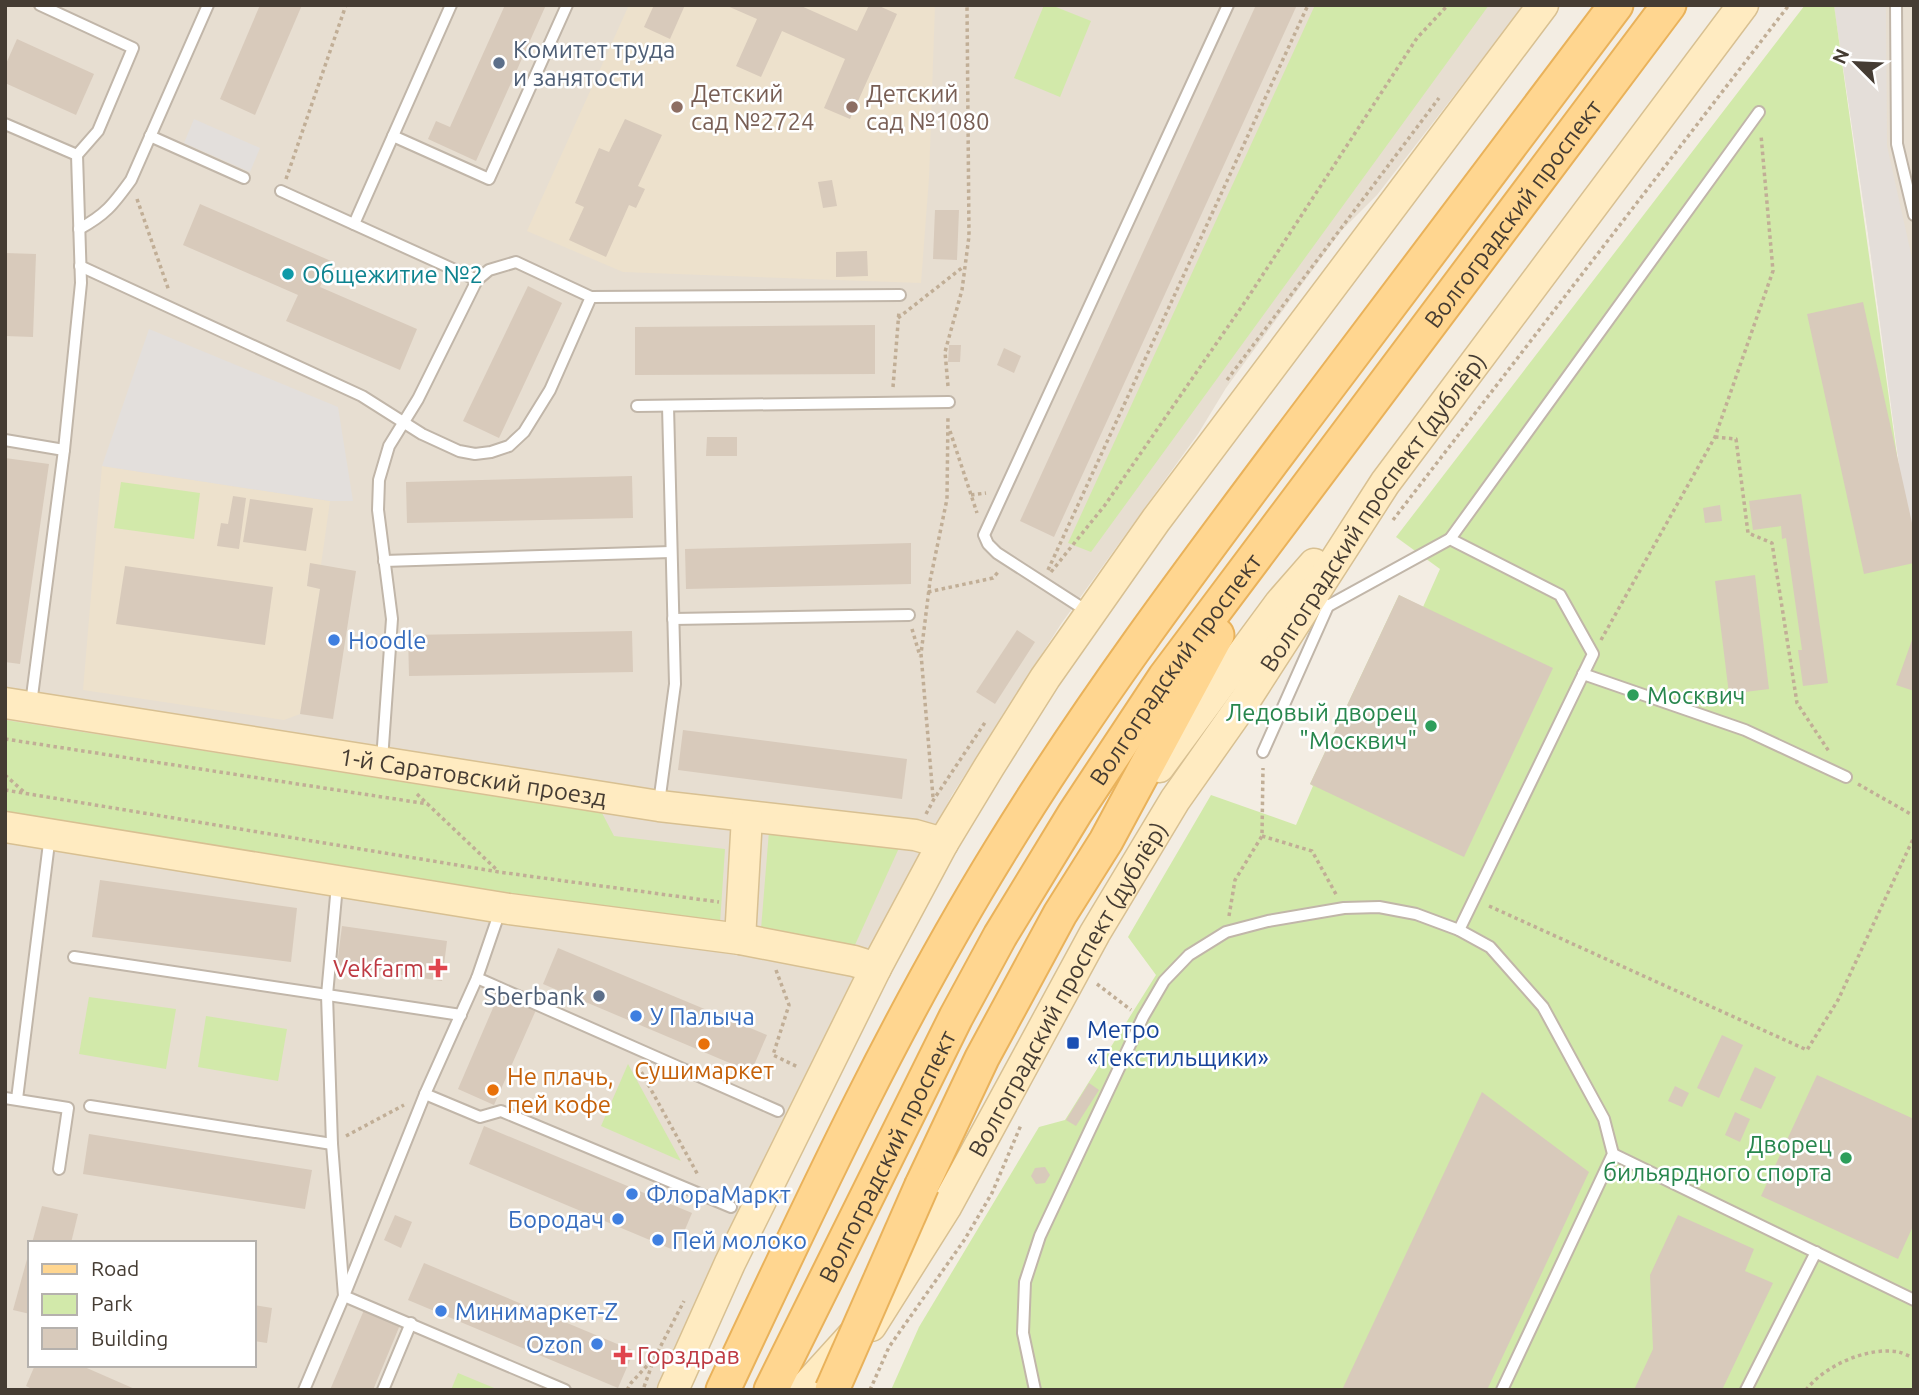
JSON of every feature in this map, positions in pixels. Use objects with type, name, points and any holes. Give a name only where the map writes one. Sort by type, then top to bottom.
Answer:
[{"type":"main road","points":[[658,1388],[730,1263],[876,968],[943,843],[996,756],[1090,613],[1156,520],[1543,5]]},
{"type":"main road","name":"Волгоградский проспект","points":[[723,1390],[872,1079],[956,924],[1064,750],[1135,647],[1616,5]]},
{"type":"main road","name":"Волгоградский проспект","points":[[771,1390],[901,1124],[1000,936],[1075,813],[1135,721],[1271,534],[1669,5]]},
{"type":"main road","name":"Волгоградский проспект (дублёр)","points":[[827,1390],[890,1297],[946,1207],[1095,933],[1175,800],[1244,702],[1320,602],[1384,483],[1733,12]]},
{"type":"main road","points":[[832,1390],[922,1185],[982,1058],[1060,914],[1107,841],[1196,715],[1280,603],[1384,483]]},
{"type":"main road","points":[[1107,841],[1271,534]]},
{"type":"main road","name":"1-й Саратовский проезд","points":[[18,704],[659,806],[915,835],[943,843]]},
{"type":"main road","points":[[740,939],[747,817]]},
{"type":"main road","points":[[5,827],[501,908],[740,939],[854,961],[876,968]]},
{"type":"main road","points":[[692,1390],[730,1263]]},
{"type":"main road","name":"Волгоградский проспект (дублёр)","points":[[803,1390],[815,1374],[890,1297]]},
{"type":"lane","points":[[18,704],[64,450],[81,283],[77,155],[98,131],[133,48],[40,5]]},
{"type":"lane","points":[[79,229],[100,217],[131,180],[208,5]]},
{"type":"lane","points":[[354,224],[452,5]]},
{"type":"lane","points":[[393,136],[489,179],[567,5]]},
{"type":"lane","points":[[1090,613],[1009,560],[988,544],[984,535],[1228,5]]},
{"type":"lane","points":[[1896,5],[1897,144],[1912,196],[1914,215]]},
{"type":"lane","points":[[1263,752],[1320,602],[1450,539],[1759,112]]},
{"type":"lane","points":[[5,124],[77,155]]},
{"type":"lane","points":[[150,136],[244,177]]},
{"type":"lane","points":[[281,191],[477,280]]},
{"type":"lane","points":[[382,762],[392,619],[378,510],[379,480],[389,446],[418,399],[477,280],[489,270],[516,262],[591,297],[900,295]]},
{"type":"lane","points":[[80,266],[362,396],[422,434],[475,454],[509,446],[524,432],[538,412],[591,297]]},
{"type":"lane","points":[[637,407],[949,402]]},
{"type":"lane","points":[[659,806],[675,684],[668,406]]},
{"type":"lane","points":[[5,440],[64,450]]},
{"type":"lane","points":[[1450,539],[1560,595],[1593,654],[1459,930]]},
{"type":"lane","points":[[384,561],[671,552]]},
{"type":"lane","points":[[673,619],[909,615]]},
{"type":"lane","points":[[1583,674],[1745,730],[1846,777]]},
{"type":"lane","points":[[50,835],[11,1099],[68,1108],[59,1169]]},
{"type":"lane","points":[[338,882],[327,995],[332,1144],[344,1296]]},
{"type":"lane","points":[[1035,1390],[1023,1333],[1026,1282],[1040,1236],[1143,1017],[1164,981],[1189,955],[1226,932],[1268,921],[1344,908],[1379,907],[1416,914],[1459,930],[1490,947],[1543,1007],[1604,1119],[1613,1154],[1502,1390]]},
{"type":"lane","points":[[304,1390],[425,1094],[477,978],[501,908]]},
{"type":"lane","points":[[74,957],[461,1015]]},
{"type":"lane","points":[[477,978],[778,1111]]},
{"type":"lane","points":[[425,1094],[481,1117],[501,1111],[731,1207]]},
{"type":"lane","points":[[90,1106],[332,1144]]},
{"type":"lane","points":[[1613,1154],[1914,1300]]},
{"type":"lane","points":[[1746,1390],[1816,1252]]},
{"type":"lane","points":[[344,1296],[565,1390]]},
{"type":"lane","points":[[383,1390],[411,1323]]},
{"type":"path","points":[[281,191],[346,5]]},
{"type":"path","points":[[1043,582],[1308,5]]},
{"type":"path","points":[[1043,582],[1105,505],[1247,299],[1417,38],[1448,5]]},
{"type":"path","points":[[1593,654],[1715,437],[1773,271],[1759,112]]},
{"type":"path","points":[[131,180],[175,310]]},
{"type":"path","points":[[898,318],[965,266]]},
{"type":"path","points":[[892,401],[900,295]]},
{"type":"path","points":[[948,426],[984,535]]},
{"type":"path","points":[[1715,437],[1736,439],[1748,533],[1772,543],[1797,703],[1846,777],[1914,816]]},
{"type":"path","points":[[928,592],[993,578],[1009,560]]},
{"type":"path","points":[[909,615],[923,668]]},
{"type":"path","points":[[5,739],[428,804]]},
{"type":"path","points":[[1226,932],[1235,880],[1262,836],[1263,752]]},
{"type":"path","points":[[382,762],[499,872]]},
{"type":"path","points":[[5,775],[25,793]]},
{"type":"path","points":[[5,790],[499,872],[721,902]]},
{"type":"path","points":[[1262,836],[1312,851],[1344,908]]},
{"type":"path","points":[[1474,899],[1807,1050],[1838,1000],[1914,837]]},
{"type":"path","points":[[774,963],[789,1005],[773,1055],[800,1068]]},
{"type":"path","points":[[1097,984],[1143,1017]]},
{"type":"path","points":[[625,1044],[701,1180]]},
{"type":"path","points":[[332,1144],[425,1094]]},
{"type":"path","points":[[1807,1390],[1815,1378],[1859,1354],[1898,1352],[1914,1358]]},
{"type":"path","points":[[655,1357],[658,1388]]},
{"type":"shaded area","points":[[5,5],[1524,5],[1377,195],[1342,230],[1226,388],[1198,434],[1061,624],[952,795],[844,1006],[662,1390],[5,1390]]},
{"type":"shaded area","name":"Детский сад №2724","points":[[629,5],[935,5],[929,178],[921,283],[623,272],[527,231]]},
{"type":"shaded area","points":[[1834,5],[1914,5],[1914,575],[1868,233]]},
{"type":"shaded area","points":[[1834,5],[1886,5],[1887,146],[1914,267],[1914,575],[1868,233]]},
{"type":"shaded area","points":[[194,119],[260,148],[250,172],[184,143]]},
{"type":"shaded area","points":[[149,329],[338,407],[353,501],[330,501],[102,466]]},
{"type":"shaded area","points":[[102,466],[330,501],[321,565],[310,564],[307,586],[320,589],[300,714],[284,720],[83,690]]},
{"type":"green space","points":[[1044,5],[1051,5],[1091,21],[1060,97],[1014,78]]},
{"type":"green space","points":[[1315,5],[1489,5],[1091,552],[1068,543]]},
{"type":"green space","name":"Москвич","points":[[1805,5],[1834,5],[1914,577],[1914,1390],[891,1390],[919,1327],[1039,1127],[1065,1120],[1156,975],[1128,937],[1211,795],[1296,825],[1313,786],[1310,784],[1399,595],[1423,607],[1440,569],[1396,537]]},
{"type":"green space","points":[[121,482],[200,493],[194,539],[114,528]]},
{"type":"green space","points":[[5,720],[602,813],[614,836],[725,849],[720,923],[512,898],[5,814]]},
{"type":"green space","points":[[769,831],[899,848],[854,947],[761,929]]},
{"type":"green space","points":[[89,997],[176,1009],[166,1069],[79,1054]]},
{"type":"green space","points":[[206,1016],[287,1029],[278,1081],[198,1067]]},
{"type":"green space","points":[[628,1064],[681,1161],[601,1126]]},
{"type":"green space","points":[[458,1373],[499,1390],[451,1390]]},
{"type":"building","points":[[260,5],[302,5],[255,115],[220,99]]},
{"type":"building","name":"Комитет труда и занятости","points":[[505,5],[546,5],[476,161],[428,139],[436,121],[450,127]]},
{"type":"building","points":[[654,5],[685,5],[670,39],[644,27]]},
{"type":"building","points":[[725,5],[799,5],[857,31],[869,5],[877,5],[897,14],[850,119],[824,108],[845,59],[782,31],[761,77],[736,66],[757,19]]},
{"type":"building","points":[[1256,5],[1297,5],[1054,537],[1020,521]]},
{"type":"building","points":[[17,39],[94,74],[76,115],[5,83],[5,66]]},
{"type":"building","points":[[625,119],[662,135],[638,186],[645,189],[636,208],[629,205],[606,257],[569,240],[584,207],[575,203],[599,148],[609,152]]},
{"type":"building","points":[[832,180],[837,206],[823,208],[818,182]]},
{"type":"building","name":"Общежитие №2","points":[[200,204],[331,261],[320,287],[417,329],[400,370],[286,321],[298,295],[183,245]]},
{"type":"building","points":[[935,210],[959,210],[957,260],[933,259]]},
{"type":"building","points":[[867,251],[868,276],[836,277],[836,252]]},
{"type":"building","points":[[5,253],[36,254],[33,337],[5,336]]},
{"type":"building","points":[[528,286],[562,303],[499,438],[463,421]]},
{"type":"building","points":[[1863,302],[1914,532],[1914,563],[1864,574],[1807,314]]},
{"type":"building","points":[[875,325],[875,374],[635,375],[635,327]]},
{"type":"building","points":[[949,345],[961,345],[960,362],[948,362]]},
{"type":"building","points":[[1004,348],[1021,356],[1014,373],[997,365]]},
{"type":"building","points":[[707,437],[737,437],[737,456],[706,456]]},
{"type":"building","points":[[5,458],[49,464],[20,664],[5,662]]},
{"type":"building","points":[[632,476],[633,518],[407,523],[406,482]]},
{"type":"building","points":[[1801,494],[1828,683],[1803,686],[1798,650],[1802,650],[1786,538],[1782,539],[1781,526],[1753,530],[1749,501]]},
{"type":"building","points":[[233,496],[246,498],[239,549],[217,546],[221,523],[228,524]]},
{"type":"building","points":[[250,499],[313,508],[306,551],[243,542]]},
{"type":"building","points":[[1720,505],[1722,521],[1705,523],[1703,508]]},
{"type":"building","points":[[911,543],[911,584],[686,589],[685,549]]},
{"type":"building","points":[[310,563],[356,571],[333,719],[300,714],[320,589],[307,586]]},
{"type":"building","points":[[125,566],[273,587],[265,645],[116,624]]},
{"type":"building","points":[[1755,575],[1769,689],[1729,694],[1715,581]]},
{"type":"building","name":"Ледовый дворец \"Москвич\"","points":[[1399,595],[1553,668],[1464,857],[1310,784]]},
{"type":"building","points":[[1017,630],[1035,642],[995,704],[976,692]]},
{"type":"building","points":[[632,631],[633,672],[409,676],[408,635]]},
{"type":"building","points":[[1914,637],[1914,691],[1896,685]]},
{"type":"building","points":[[683,730],[907,759],[902,799],[678,770]]},
{"type":"building","points":[[100,880],[297,908],[291,962],[92,937]]},
{"type":"building","points":[[342,926],[447,941],[442,981],[337,965]]},
{"type":"building","points":[[558,948],[767,1035],[751,1072],[543,984]]},
{"type":"building","points":[[499,994],[536,1010],[494,1105],[458,1089]]},
{"type":"building","points":[[1722,1035],[1743,1045],[1719,1098],[1697,1088]]},
{"type":"building","points":[[1755,1067],[1776,1077],[1761,1109],[1740,1100]]},
{"type":"building","name":"Дворец бильярдного спорта","points":[[1817,1075],[1914,1119],[1914,1224],[1898,1259],[1761,1196]]},
{"type":"building","points":[[1089,1083],[1099,1090],[1076,1126],[1066,1120]]},
{"type":"building","points":[[1675,1086],[1689,1093],[1682,1107],[1668,1101]]},
{"type":"building","points":[[1482,1092],[1589,1172],[1487,1390],[1342,1390]]},
{"type":"building","points":[[1735,1112],[1750,1119],[1740,1142],[1725,1135]]},
{"type":"building","points":[[484,1126],[692,1213],[676,1251],[469,1164]]},
{"type":"building","points":[[89,1134],[312,1170],[305,1209],[83,1174]]},
{"type":"building","points":[[1045,1167],[1050,1175],[1045,1183],[1036,1184],[1031,1176],[1035,1168]]},
{"type":"building","points":[[42,1206],[78,1214],[71,1241],[33,1241]]},
{"type":"building","points":[[395,1215],[412,1222],[401,1248],[384,1240]]},
{"type":"building","points":[[1678,1215],[1754,1249],[1745,1271],[1773,1283],[1722,1390],[1634,1390],[1653,1349],[1650,1275]]},
{"type":"building","points":[[28,1256],[28,1314],[13,1310]]},
{"type":"building","points":[[424,1263],[634,1351],[618,1388],[408,1300]]},
{"type":"building","points":[[256,1305],[272,1308],[267,1343],[256,1341]]},
{"type":"building","points":[[364,1310],[400,1325],[373,1390],[330,1390]]},
{"type":"building","points":[[34,1367],[85,1367],[137,1390],[34,1390],[26,1386]]},
{"type":"place","name":"Комитет труда и занятости","points":[[499,63]]},
{"type":"place","name":"Детский сад №2724","points":[[677,107]]},
{"type":"place","name":"Детский сад №1080","points":[[852,107]]},
{"type":"place","name":"Общежитие №2","points":[[288,274]]},
{"type":"place","name":"Hoodle","points":[[334,640]]},
{"type":"place","name":"Москвич","points":[[1633,695]]},
{"type":"place","name":"Ледовый дворец \"Москвич\"","points":[[1431,726]]},
{"type":"place","name":"Vekfarm","points":[[438,968]]},
{"type":"place","name":"Sberbank","points":[[599,996]]},
{"type":"place","name":"У Палыча","points":[[636,1016]]},
{"type":"place","name":"Метро «Текстильщики»","points":[[1073,1043]]},
{"type":"place","name":"Сушимаркет","points":[[704,1044]]},
{"type":"place","name":"Не плачь, пей кофе","points":[[493,1090]]},
{"type":"place","name":"Дворец бильярдного спорта","points":[[1846,1158]]},
{"type":"place","name":"ФлораМаркт","points":[[632,1194]]},
{"type":"place","name":"Бородач","points":[[618,1219]]},
{"type":"place","name":"Пей молоко","points":[[658,1240]]},
{"type":"place","name":"Минимаркет-Z","points":[[441,1311]]},
{"type":"place","name":"Ozon","points":[[597,1344]]},
{"type":"place","name":"Горздрав","points":[[623,1355]]}]
